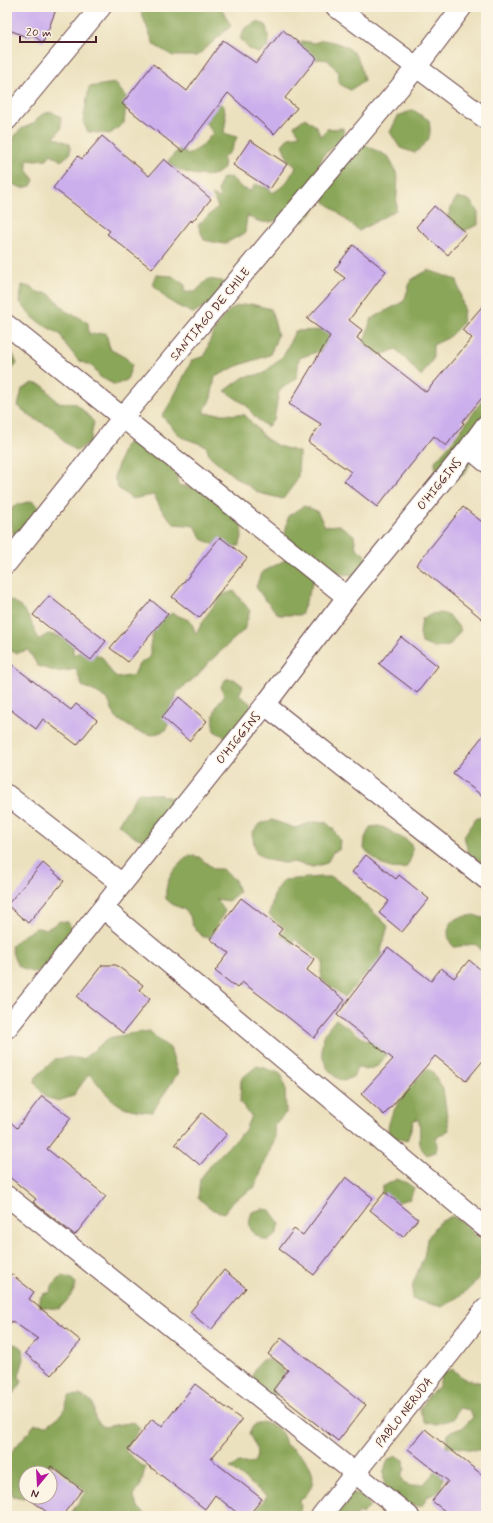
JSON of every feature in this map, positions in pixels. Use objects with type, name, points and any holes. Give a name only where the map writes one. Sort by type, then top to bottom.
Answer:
[{"type":"street","points":[[7,120],[101,7]]},
{"type":"street","points":[[336,7],[486,119]]},
{"type":"street","name":"SANTIAGO DE CHILE","points":[[7,563],[123,417],[416,68],[462,7]]},
{"type":"street","points":[[7,325],[347,596]]},
{"type":"street","name":"O'HIGGINS","points":[[7,1028],[103,908],[121,883],[265,705],[347,596],[469,448],[486,425]]},
{"type":"street","points":[[469,448],[486,462]]},
{"type":"street","points":[[265,705],[486,879]]},
{"type":"street","points":[[7,795],[121,883]]},
{"type":"street","points":[[103,908],[486,1228]]},
{"type":"street","points":[[7,1196],[408,1516]]},
{"type":"street","name":"PABLO NERUDA","points":[[321,1516],[486,1308]]},
{"type":"green space","points":[[139,7],[221,7],[231,26],[197,56],[173,56],[154,45]]},
{"type":"green space","points":[[257,22],[266,25],[269,41],[268,47],[258,53],[249,49],[240,38],[245,28]]},
{"type":"green space","points":[[323,40],[341,44],[352,52],[360,63],[364,81],[350,90],[338,83],[339,73],[328,60],[320,59],[305,62],[297,47],[302,41],[314,43]]},
{"type":"green space","points":[[115,83],[127,98],[124,123],[110,134],[88,132],[83,122],[89,87]]},
{"type":"green space","points":[[195,89],[224,106],[226,119],[224,133],[237,137],[231,151],[223,158],[224,168],[219,173],[212,175],[197,175],[182,171],[170,165],[168,161],[178,150],[182,149],[187,155],[201,147],[213,133],[205,122]]},
{"type":"green space","points":[[413,110],[429,120],[430,126],[430,135],[428,139],[415,153],[400,148],[390,132],[398,116]]},
{"type":"green space","points":[[52,112],[61,117],[61,129],[54,137],[70,144],[70,154],[61,161],[51,154],[47,159],[27,159],[27,169],[34,180],[31,186],[22,188],[12,184],[10,171],[10,149],[15,137],[20,130],[32,124],[42,115]]},
{"type":"green space","points":[[305,118],[317,127],[320,136],[327,129],[343,128],[344,136],[334,147],[324,154],[317,170],[320,177],[318,205],[304,222],[286,216],[271,222],[262,222],[247,216],[245,233],[224,244],[204,240],[198,225],[218,207],[212,195],[220,198],[218,191],[221,179],[231,177],[242,188],[251,191],[255,184],[270,189],[272,193],[281,188],[286,182],[296,167],[289,161],[282,145],[289,137],[300,135],[294,126]]},
{"type":"green space","points":[[362,143],[389,157],[398,177],[396,210],[359,231],[323,200],[344,159]]},
{"type":"green space","points":[[457,197],[469,200],[478,211],[478,225],[463,231],[447,218]]},
{"type":"green space","points":[[428,270],[457,280],[464,310],[462,324],[448,338],[433,345],[433,359],[421,376],[396,349],[377,357],[334,368],[320,351],[299,358],[297,377],[279,391],[274,420],[267,427],[255,417],[247,406],[225,391],[244,377],[263,374],[284,355],[295,331],[326,330],[360,355],[371,319],[404,301],[411,280]]},
{"type":"green space","points":[[157,275],[172,276],[185,285],[184,292],[195,292],[208,279],[222,281],[235,290],[193,313],[175,304],[162,294],[152,283]]},
{"type":"green space","points":[[22,285],[33,288],[38,293],[48,293],[65,311],[88,323],[89,334],[106,333],[110,349],[126,358],[132,365],[127,380],[115,385],[100,377],[93,367],[78,360],[66,345],[60,334],[43,325],[31,316],[20,302]]},
{"type":"green space","points":[[251,304],[271,309],[278,335],[270,355],[237,366],[215,377],[211,398],[203,413],[245,415],[265,438],[278,446],[299,452],[298,479],[283,499],[259,493],[232,475],[209,455],[206,446],[181,437],[162,416],[192,360],[205,356],[215,329],[223,317],[235,307]]},
{"type":"green space","points":[[7,349],[13,354],[17,364],[7,375]]},
{"type":"green space","points":[[33,383],[44,386],[57,402],[77,404],[94,422],[90,442],[77,451],[64,442],[54,429],[31,417],[18,406],[22,389]]},
{"type":"green space","points":[[486,397],[486,444],[479,447],[465,474],[450,481],[436,476],[435,461],[455,439],[483,399]]},
{"type":"green space","points":[[141,436],[176,473],[178,485],[199,489],[241,520],[242,538],[239,546],[219,547],[202,539],[195,526],[174,524],[161,509],[154,495],[132,499],[118,488],[114,477],[124,446]]},
{"type":"green space","points":[[32,501],[40,508],[23,535],[14,535],[7,515],[15,505]]},
{"type":"green space","points":[[304,506],[317,511],[325,526],[339,525],[354,535],[356,548],[363,553],[378,570],[370,581],[351,575],[317,571],[301,615],[279,615],[265,600],[256,587],[261,573],[294,555],[284,541],[288,516]]},
{"type":"green space","points":[[234,591],[250,611],[244,630],[209,662],[197,676],[177,692],[166,730],[153,735],[136,731],[116,718],[108,700],[98,693],[82,686],[76,669],[57,672],[38,666],[28,650],[17,653],[7,650],[7,599],[19,605],[24,610],[31,621],[38,640],[48,634],[73,639],[73,655],[87,649],[103,658],[109,669],[117,678],[134,675],[139,664],[150,657],[150,646],[155,624],[172,613],[191,621],[196,634],[206,616],[222,595]]},
{"type":"green space","points":[[439,613],[449,615],[461,630],[449,646],[434,648],[422,643],[420,633],[422,619],[432,614]]},
{"type":"green space","points":[[226,679],[234,679],[243,686],[239,695],[250,703],[252,712],[229,739],[214,731],[214,716],[220,700],[224,696],[221,686]]},
{"type":"green space","points":[[138,793],[157,794],[179,800],[152,844],[131,835],[118,824]]},
{"type":"green space","points":[[486,815],[486,867],[468,852],[464,836],[475,819]]},
{"type":"green space","points":[[272,820],[295,828],[314,822],[327,823],[340,840],[339,850],[333,852],[327,863],[313,867],[293,862],[284,863],[268,860],[256,853],[252,833],[259,824]]},
{"type":"green space","points":[[379,826],[387,829],[399,837],[406,839],[410,843],[412,847],[412,854],[406,868],[398,869],[387,867],[378,862],[364,849],[365,838],[370,827]]},
{"type":"green space","points":[[190,855],[199,857],[214,869],[222,869],[235,880],[239,892],[228,901],[216,899],[225,911],[211,937],[203,937],[192,925],[190,916],[185,910],[172,904],[166,899],[167,886],[172,874],[175,869]]},
{"type":"green space","points":[[332,877],[347,887],[388,926],[381,951],[385,958],[374,979],[367,972],[345,997],[322,980],[321,971],[323,962],[295,939],[287,952],[275,944],[285,929],[269,915],[275,891],[283,880]]},
{"type":"green space","points":[[474,915],[486,919],[486,957],[476,945],[454,947],[449,940],[449,927],[454,920]]},
{"type":"green space","points":[[60,921],[68,922],[73,931],[66,944],[53,953],[47,966],[36,973],[18,965],[14,958],[11,946],[21,937],[36,928],[47,929]]},
{"type":"green space","points":[[336,1019],[367,1041],[382,1022],[391,1048],[378,1066],[366,1070],[357,1067],[354,1076],[344,1081],[332,1074],[324,1061],[322,1046],[326,1032]]},
{"type":"green space","points":[[150,1031],[170,1048],[178,1073],[152,1112],[130,1109],[118,1104],[89,1074],[73,1096],[58,1101],[45,1097],[35,1083],[36,1077],[55,1059],[70,1057],[83,1059],[109,1038]]},
{"type":"green space","points":[[257,1066],[280,1073],[285,1085],[286,1113],[274,1125],[275,1138],[255,1187],[234,1200],[224,1213],[213,1210],[198,1198],[200,1179],[213,1162],[245,1130],[251,1116],[240,1102],[241,1079]]},
{"type":"green space","points":[[426,1069],[432,1071],[443,1089],[449,1130],[436,1138],[436,1152],[427,1155],[423,1151],[420,1142],[418,1119],[414,1120],[407,1141],[388,1136],[388,1126],[391,1117],[400,1100]]},
{"type":"green space","points":[[397,1179],[414,1188],[410,1199],[394,1203],[382,1195],[382,1187]]},
{"type":"green space","points":[[262,1209],[270,1210],[280,1224],[276,1235],[268,1241],[254,1234],[249,1223],[252,1212]]},
{"type":"green space","points":[[452,1216],[461,1221],[483,1242],[479,1276],[466,1292],[442,1307],[412,1299],[413,1283],[424,1257],[427,1239],[438,1223]]},
{"type":"green space","points":[[62,1276],[72,1279],[76,1283],[70,1297],[59,1309],[40,1307],[39,1299],[43,1294],[51,1292],[52,1286]]},
{"type":"green space","points":[[15,1344],[23,1349],[24,1359],[19,1376],[22,1381],[11,1396],[7,1395],[7,1345]]},
{"type":"green space","points":[[268,1359],[281,1367],[285,1374],[280,1393],[269,1397],[255,1385],[253,1381],[254,1372],[257,1367],[262,1360]]},
{"type":"green space","points":[[452,1369],[463,1378],[486,1384],[486,1450],[446,1446],[448,1433],[462,1428],[473,1417],[470,1410],[459,1408],[453,1419],[437,1424],[424,1422],[420,1410],[428,1396],[438,1388],[442,1374]]},
{"type":"green space","points":[[80,1395],[93,1403],[95,1418],[103,1427],[134,1422],[140,1428],[125,1451],[145,1468],[141,1485],[133,1495],[137,1506],[146,1515],[145,1516],[72,1516],[72,1512],[86,1491],[58,1468],[58,1465],[52,1463],[50,1465],[18,1465],[18,1497],[13,1496],[7,1477],[7,1457],[35,1424],[48,1425],[63,1413],[69,1396]]},
{"type":"green space","points":[[262,1422],[272,1425],[278,1429],[285,1440],[286,1445],[302,1456],[308,1463],[311,1470],[313,1477],[312,1485],[308,1493],[300,1501],[301,1507],[299,1516],[252,1516],[267,1496],[230,1468],[239,1463],[254,1463],[257,1451],[249,1434],[253,1426]]},
{"type":"green space","points":[[397,1456],[404,1460],[405,1469],[401,1476],[405,1484],[411,1486],[424,1484],[437,1469],[441,1469],[443,1478],[440,1491],[427,1497],[422,1506],[410,1506],[387,1494],[384,1480],[385,1468],[389,1459]]},
{"type":"green space","points":[[349,1493],[364,1494],[370,1507],[362,1514],[359,1512],[356,1516],[331,1516]]},
{"type":"building","points":[[7,7],[57,7],[43,43],[32,34],[29,38],[7,29]]},
{"type":"building","points":[[283,30],[317,58],[285,98],[297,108],[274,134],[228,93],[183,152],[122,104],[153,64],[187,91],[223,40],[256,63]]},
{"type":"building","points":[[102,136],[149,176],[164,159],[211,199],[192,222],[191,220],[152,269],[107,234],[110,231],[53,188],[78,156],[82,159]]},
{"type":"building","points":[[250,140],[287,164],[270,189],[233,165]]},
{"type":"building","points":[[434,206],[466,233],[448,255],[416,227]]},
{"type":"building","points":[[353,245],[386,271],[349,320],[362,330],[357,338],[426,392],[472,338],[462,330],[486,302],[486,393],[462,422],[464,423],[446,446],[434,436],[377,507],[344,481],[351,472],[308,442],[321,424],[289,404],[330,336],[307,319],[345,278],[334,270]]},
{"type":"building","points":[[463,507],[486,525],[486,622],[416,565]]},
{"type":"building","points":[[220,537],[247,558],[199,618],[172,597]]},
{"type":"building","points":[[49,596],[106,641],[91,660],[33,615]]},
{"type":"building","points":[[151,600],[168,614],[128,662],[110,648]]},
{"type":"building","points":[[401,637],[438,666],[417,693],[379,664]]},
{"type":"building","points":[[7,661],[71,710],[76,704],[97,720],[77,745],[43,719],[36,729],[7,707]]},
{"type":"building","points":[[179,697],[207,721],[189,741],[162,717]]},
{"type":"building","points":[[486,732],[486,799],[453,773]]},
{"type":"building","points":[[366,855],[396,879],[399,875],[429,899],[402,932],[379,913],[389,901],[352,872]]},
{"type":"building","points":[[43,863],[64,881],[28,923],[7,905]]},
{"type":"building","points":[[241,898],[282,929],[278,934],[314,959],[307,970],[345,1000],[314,1038],[242,982],[237,988],[215,971],[229,953],[210,939]]},
{"type":"building","points":[[388,947],[431,981],[441,968],[454,978],[469,960],[486,974],[486,1057],[466,1081],[435,1056],[384,1115],[361,1094],[393,1059],[337,1015]]},
{"type":"building","points":[[102,965],[116,965],[143,985],[139,990],[150,999],[123,1033],[77,997]]},
{"type":"building","points":[[42,1096],[71,1118],[47,1149],[106,1196],[75,1235],[33,1202],[36,1199],[7,1175],[7,1119],[17,1128]]},
{"type":"building","points":[[202,1113],[227,1134],[200,1165],[175,1144]]},
{"type":"building","points":[[346,1177],[373,1198],[314,1275],[279,1249],[294,1229],[303,1235]]},
{"type":"building","points":[[385,1192],[418,1219],[403,1237],[370,1210]]},
{"type":"building","points":[[224,1270],[246,1288],[211,1330],[190,1312]]},
{"type":"building","points":[[7,1271],[34,1292],[29,1299],[81,1341],[51,1375],[25,1353],[38,1339],[12,1321],[7,1328]]},
{"type":"building","points":[[281,1338],[366,1405],[338,1441],[273,1390],[288,1370],[268,1354]]},
{"type":"building","points":[[195,1384],[242,1420],[211,1459],[262,1499],[248,1516],[241,1516],[215,1495],[205,1509],[128,1450],[152,1419],[162,1426]]},
{"type":"building","points":[[425,1429],[486,1478],[486,1516],[451,1516],[432,1501],[448,1481],[408,1449]]},
{"type":"building","points":[[58,1471],[82,1490],[62,1516],[52,1516],[38,1505],[58,1505]]}]
